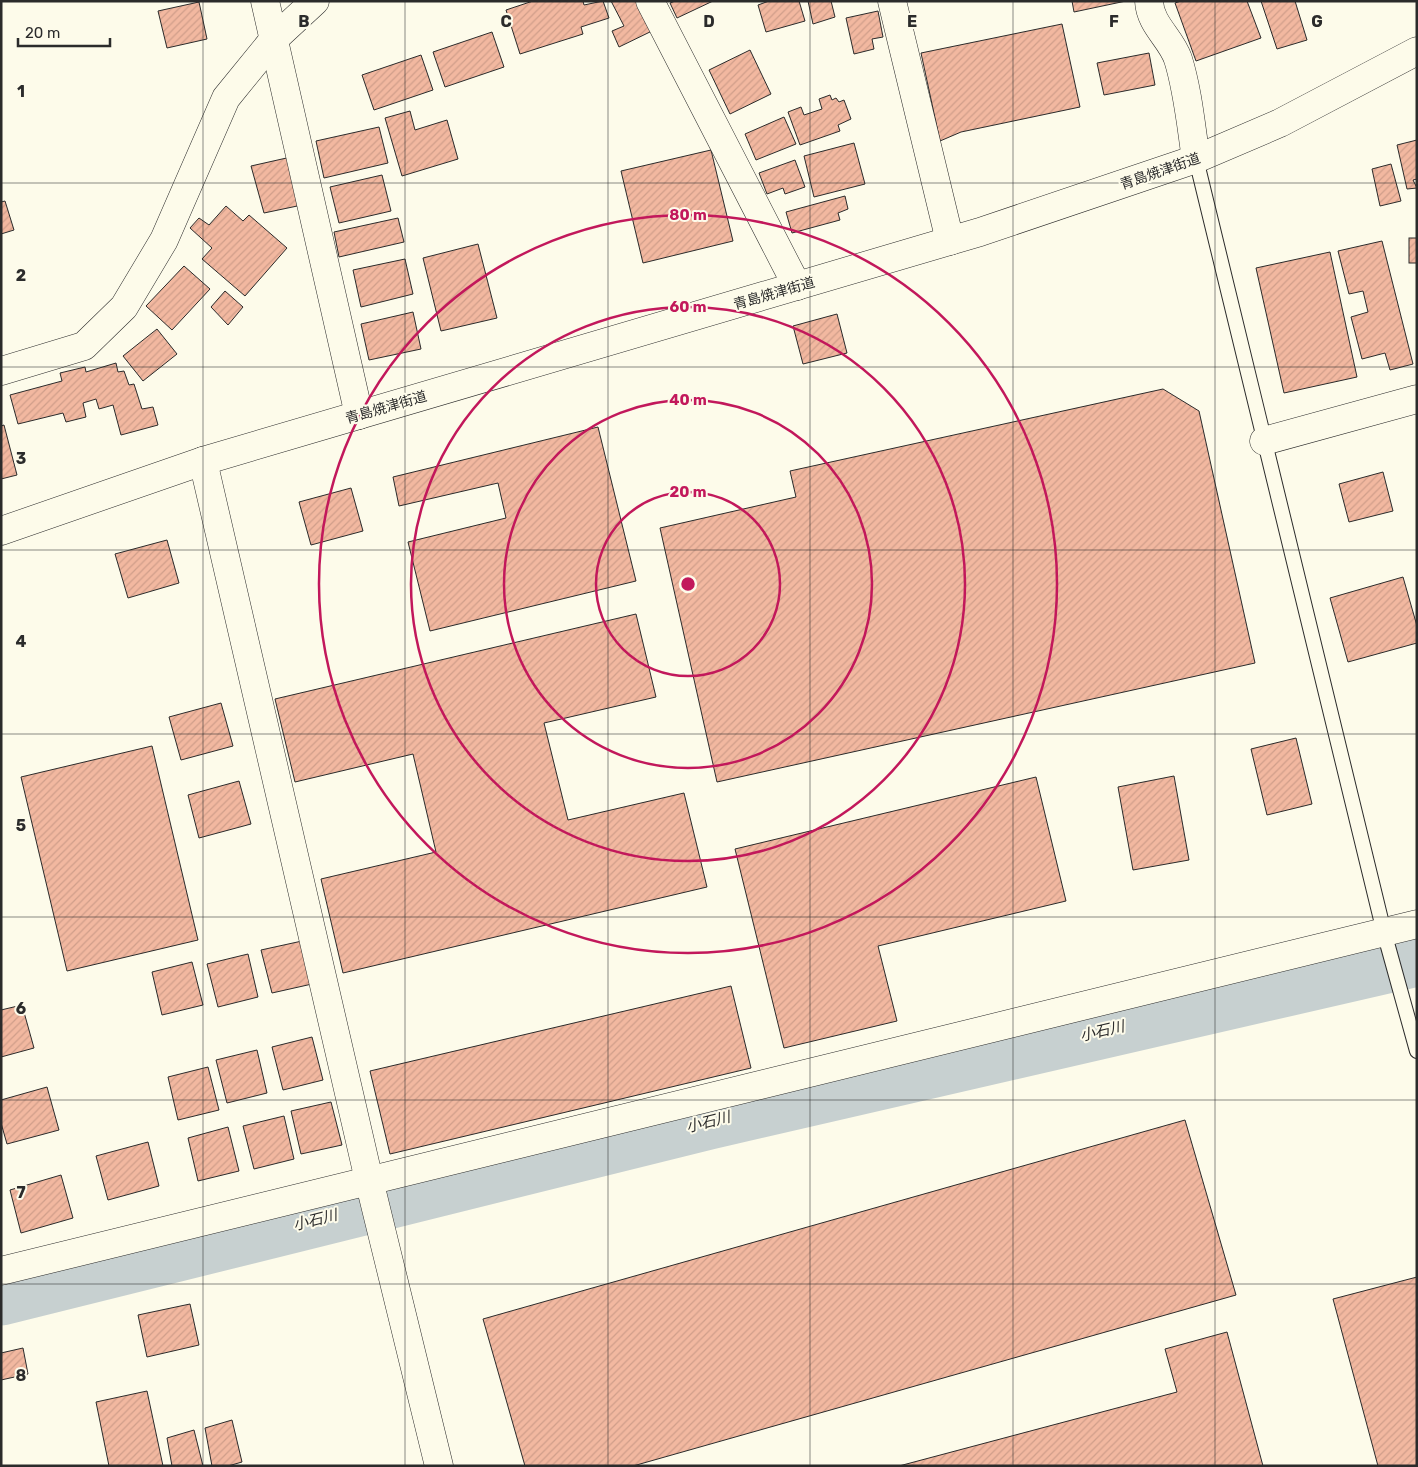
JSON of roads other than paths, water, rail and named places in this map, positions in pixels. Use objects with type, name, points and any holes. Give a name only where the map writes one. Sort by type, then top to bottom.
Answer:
[{"type":"street","points":[[264,1],[359,415]]},
{"type":"street","points":[[1,371],[84,346],[124,307],[164,240],[226,98],[274,38],[315,1]]},
{"type":"street","points":[[650,1],[797,286]]},
{"type":"street","points":[[892,1],[950,241]]},
{"type":"street","points":[[1149,1],[1150,14],[1178,58],[1187,98],[1196,159]]},
{"type":"street","name":"青島焼津街道","points":[[1,531],[203,461],[950,241],[1196,159],[1280,124],[1417,51]]},
{"type":"street","points":[[1264,441],[1417,399]]},
{"type":"street","points":[[203,461],[368,1180],[439,1466]]},
{"type":"street","points":[[1,1271],[1417,924]]},
{"type":"lane","points":[[1196,159],[1384,932],[1417,1051]]},
{"type":"waterway","name":"小石川","points":[[1,1298],[709,1122],[1417,959]]}]
